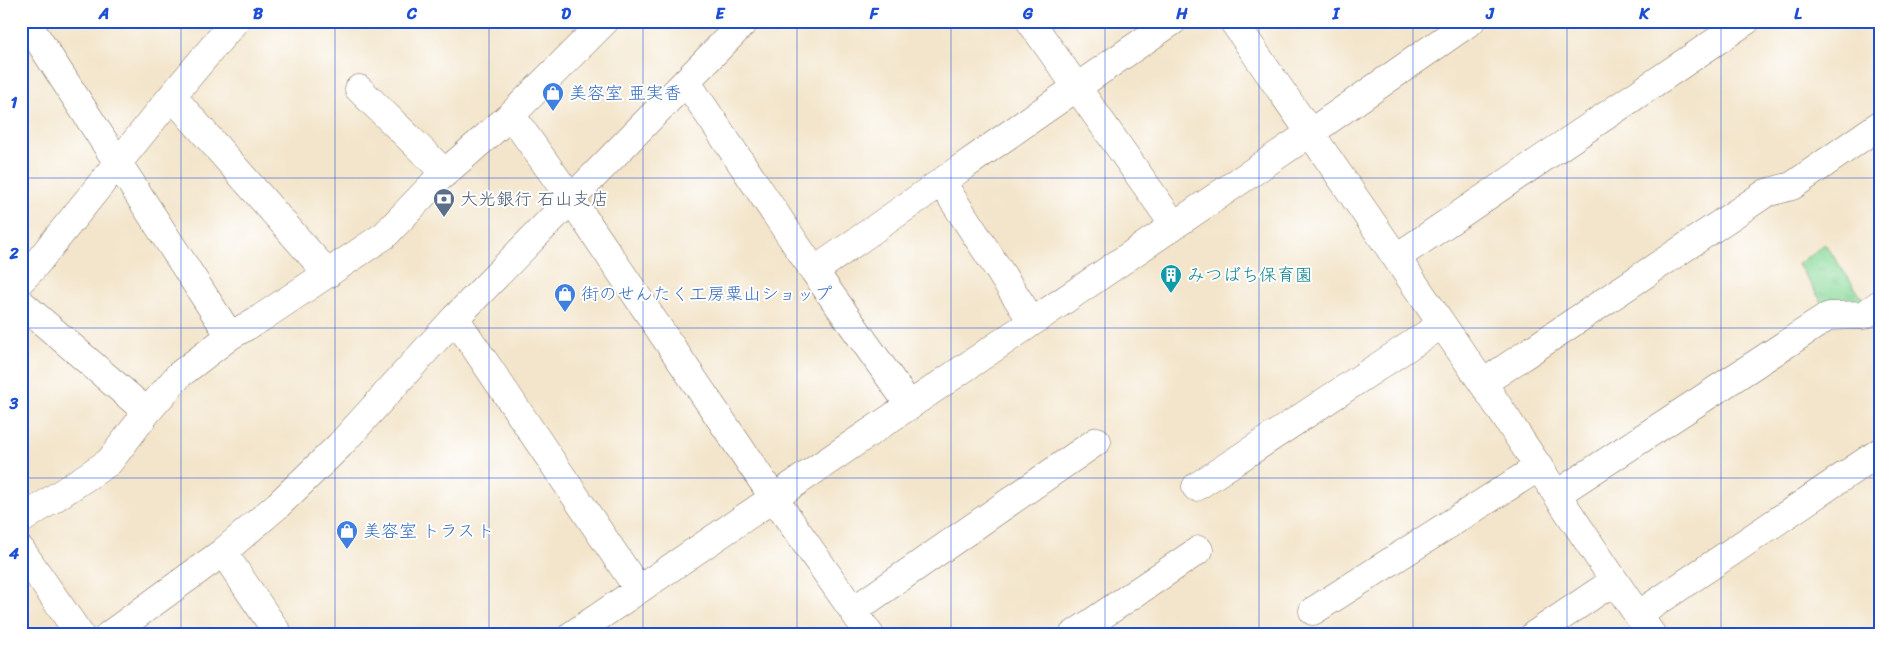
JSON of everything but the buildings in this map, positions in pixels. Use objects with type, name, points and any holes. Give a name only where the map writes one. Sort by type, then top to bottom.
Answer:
[{"type":"street","points":[[26,21],[230,336]]},
{"type":"street","points":[[21,520],[109,462],[147,412],[179,375],[230,336],[261,318],[385,235],[445,173],[511,115],[605,21]]},
{"type":"street","points":[[109,635],[223,552],[278,505],[340,445],[455,318],[745,21]]},
{"type":"street","points":[[1030,21],[1174,225]]},
{"type":"street","points":[[814,271],[942,183],[1076,86],[1173,21]]},
{"type":"street","points":[[1233,21],[1397,257],[1441,325],[1483,383],[1645,625],[1881,450]]},
{"type":"street","points":[[572,635],[638,588],[910,406],[1310,133],[1438,30],[1471,21]]},
{"type":"street","points":[[1397,257],[1746,21]]},
{"type":"street","points":[[21,280],[32,269],[229,24]]},
{"type":"street","points":[[686,81],[814,271],[910,406]]},
{"type":"street","points":[[359,89],[445,173]]},
{"type":"street","points":[[172,96],[328,274]]},
{"type":"street","points":[[511,115],[571,199],[860,626],[1097,441]]},
{"type":"street","points":[[1483,383],[1766,193],[1792,186],[1881,124]]},
{"type":"street","points":[[942,183],[1032,321]]},
{"type":"street","points":[[21,303],[147,412]]},
{"type":"street","points":[[1557,494],[1829,316],[1864,315],[1881,303]]},
{"type":"street","points":[[455,318],[638,588]]},
{"type":"street","points":[[1196,487],[1441,325]]},
{"type":"street","points":[[1313,611],[1539,467]]},
{"type":"street","points":[[21,550],[80,635]]},
{"type":"street","points":[[1073,635],[1199,550]]},
{"type":"street","points":[[223,552],[279,635]]},
{"type":"street","points":[[1534,635],[1614,581]]},
{"type":"green space","points":[[1825,244],[1864,301],[1824,306],[1798,264]]},
{"type":"place","name":"美容室 亜実香","points":[[553,112]]},
{"type":"place","name":"大光銀行 石山支店","points":[[444,218]]},
{"type":"place","name":"みつばち保育園","points":[[1171,294]]},
{"type":"place","name":"街のせんたく工房粟山ショップ","points":[[565,313]]},
{"type":"place","name":"美容室 トラスト","points":[[347,550]]}]
